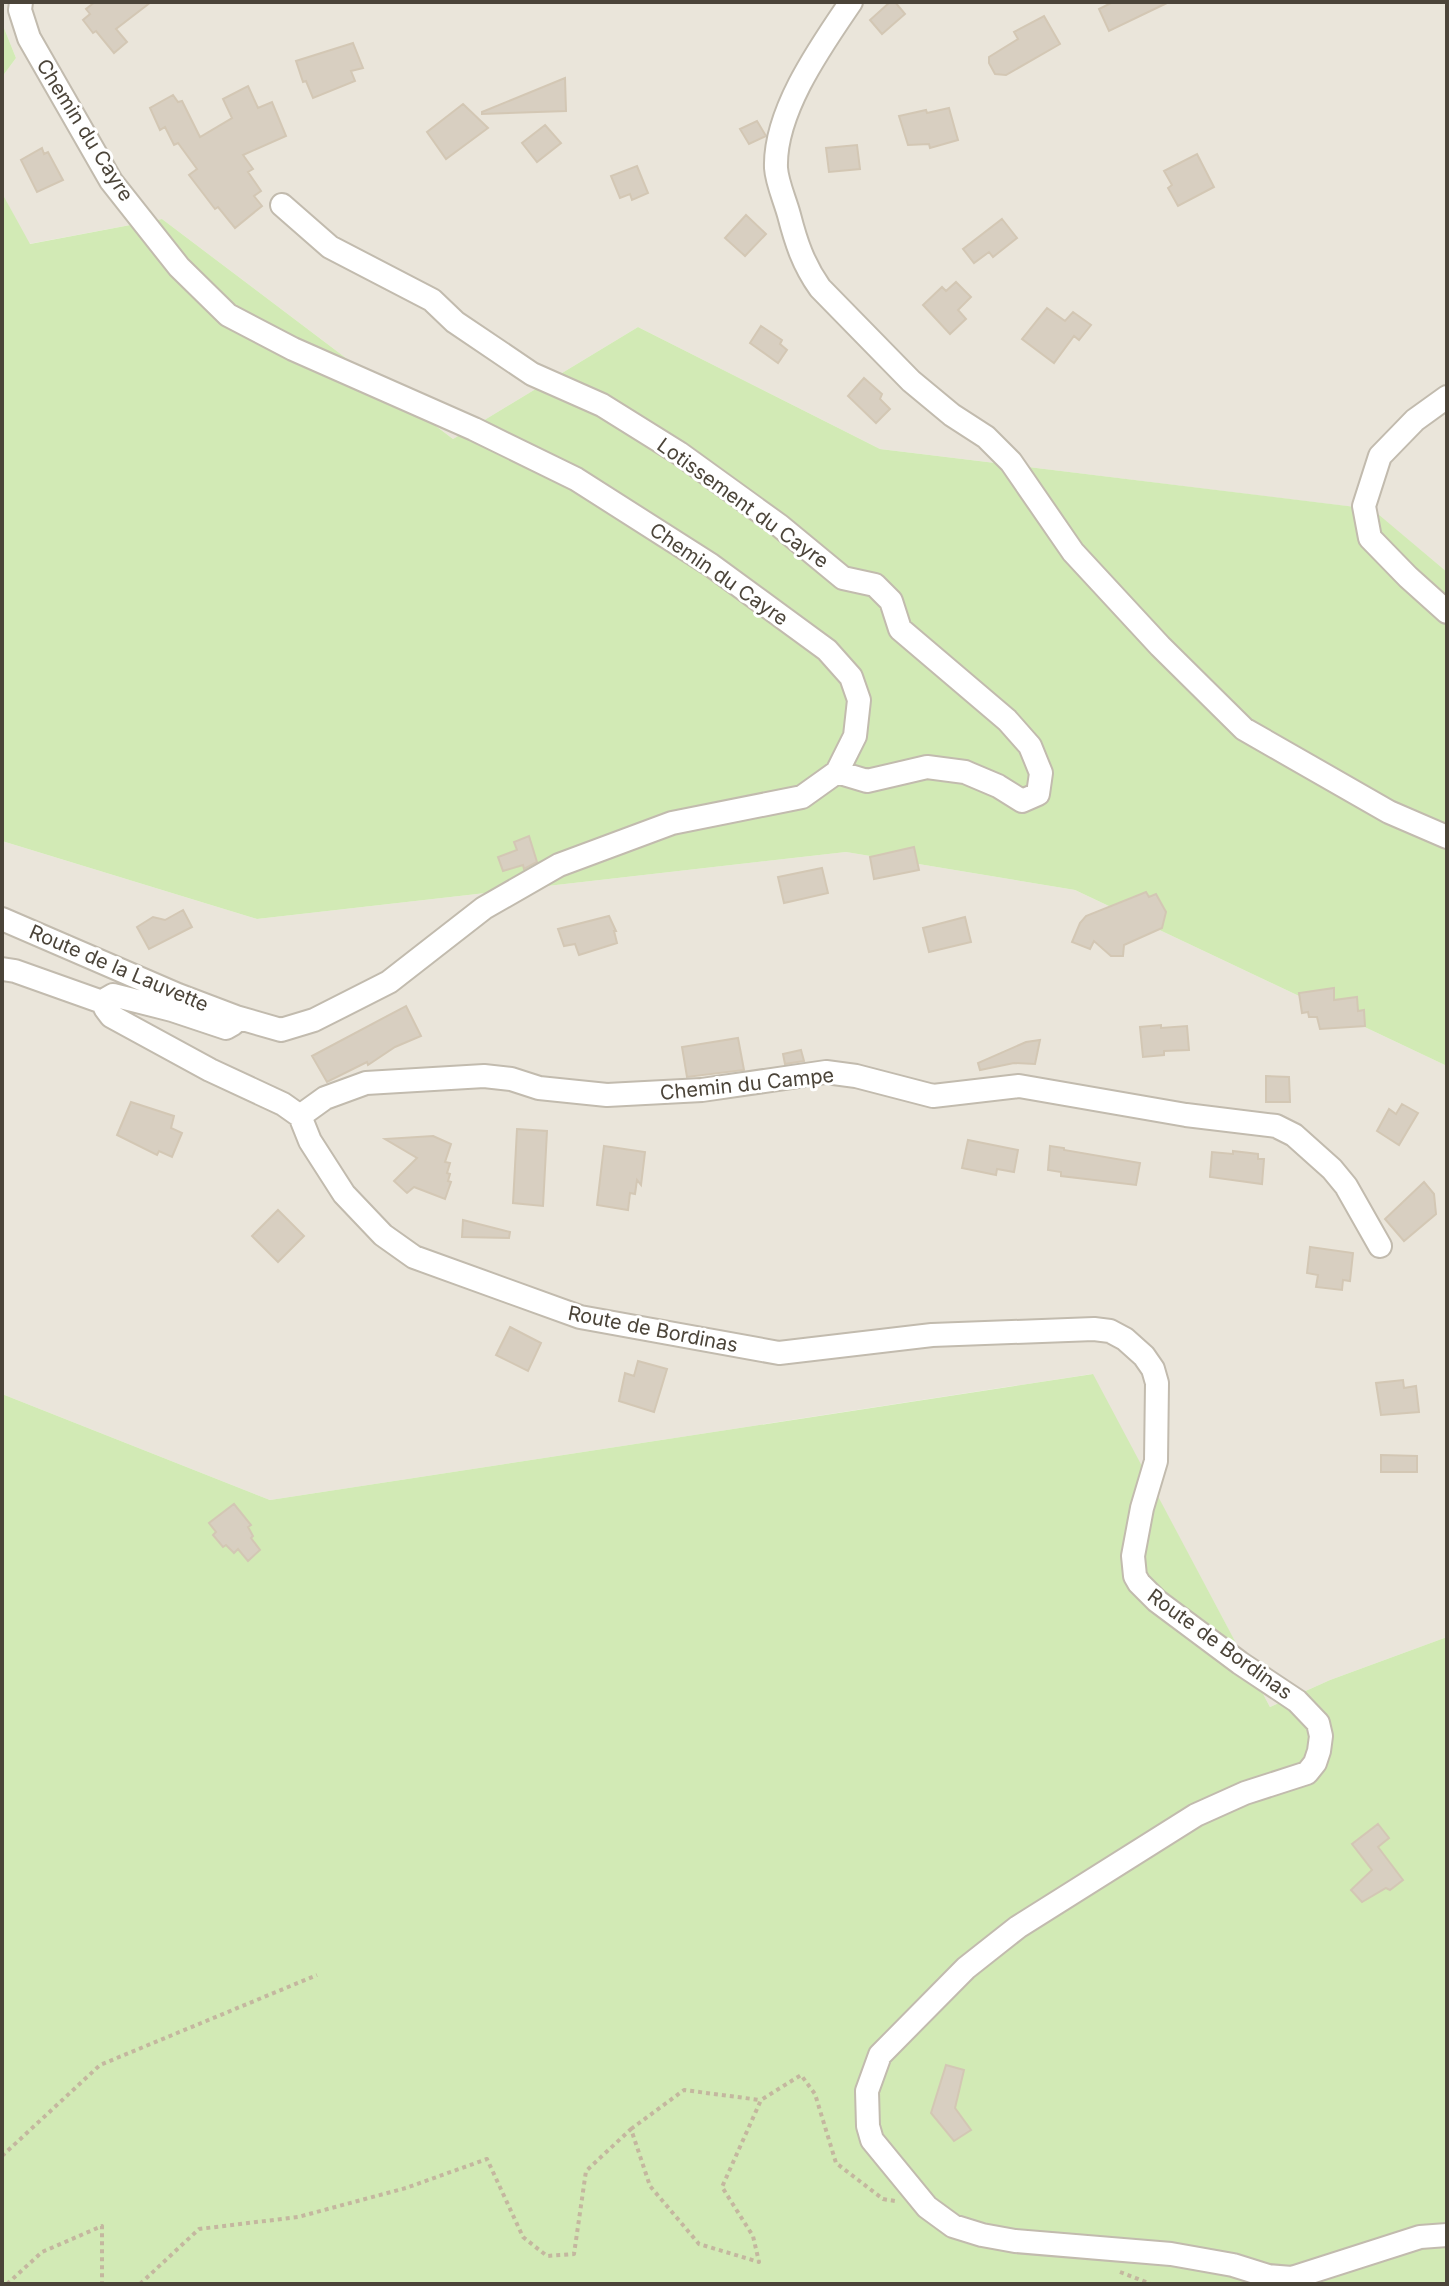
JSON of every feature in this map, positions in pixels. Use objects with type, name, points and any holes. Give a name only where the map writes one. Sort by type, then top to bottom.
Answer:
[{"type":"street","name":"Chemin du Cayre","points":[[21,2],[20,10],[29,38],[111,181],[179,267],[228,315],[293,349],[474,429],[576,479],[711,565],[827,650],[851,677],[859,700],[855,736],[837,772],[802,797],[672,823],[559,865],[484,908],[389,982],[314,1020],[281,1030],[236,1017]]},
{"type":"street","points":[[851,2],[805,72],[778,148],[776,170],[795,241],[807,270],[820,288],[911,381],[952,415],[986,437],[1011,462],[1073,552],[1160,646],[1244,729],[1376,805],[1447,837]]},
{"type":"street","name":"Lotissement du Cayre","points":[[282,205],[330,247],[432,300],[455,322],[532,374],[602,405],[679,453],[780,526],[843,578],[875,585],[891,601],[900,629],[1007,720],[1030,746],[1041,773],[1038,794],[1022,801],[998,786],[965,772],[927,767],[867,781],[837,772]]},
{"type":"street","points":[[1447,397],[1415,420],[1380,456],[1364,506],[1370,538],[1447,612]]},
{"type":"street","name":"Route de la Lauvette","points":[[2,919],[236,1017]]},
{"type":"street","points":[[2,969],[105,1003]]},
{"type":"street","points":[[236,1017],[233,1024],[226,1028],[113,995],[105,1003],[111,1016],[210,1070],[283,1104],[300,1116]]},
{"type":"street","name":"Chemin du Campe","points":[[300,1116],[325,1098],[366,1083],[484,1076],[511,1079],[539,1088],[607,1095],[702,1090],[826,1072],[856,1076],[933,1096],[1019,1086],[1186,1115],[1276,1126],[1294,1135],[1332,1169],[1346,1186],[1380,1246]]},
{"type":"street","name":"Route de Bordinas","points":[[300,1116],[310,1141],[344,1194],[383,1235],[414,1257],[580,1317],[779,1353],[932,1335],[1094,1329],[1110,1331],[1125,1339],[1144,1356],[1153,1369],[1157,1383],[1156,1461],[1136,1535],[1133,1556],[1135,1576],[1157,1601],[1297,1701],[1318,1723],[1321,1736],[1315,1763],[1307,1773],[1245,1793],[1196,1815],[1018,1927],[966,1968],[880,2055],[867,2091],[868,2126],[872,2140],[927,2207],[953,2226],[1015,2241],[1171,2254],[1233,2265],[1268,2276],[1292,2278],[1420,2237],[1447,2235]]},
{"type":"path","points":[[2,2156],[100,2065],[317,1975]]},
{"type":"path","points":[[631,2129],[650,2186],[699,2244],[759,2262],[753,2236],[722,2187],[761,2100],[801,2075],[815,2094],[836,2163],[883,2199],[927,2207]]},
{"type":"path","points":[[140,2284],[199,2229],[298,2217],[406,2188],[487,2159],[523,2237],[547,2256],[574,2254],[586,2171],[631,2129],[684,2090],[761,2100]]},
{"type":"path","points":[[7,2284],[42,2252],[102,2226],[102,2284]]},
{"type":"shaded area","points":[[3,2],[1447,2],[1447,572],[1371,509],[880,449],[638,327],[453,439],[162,219],[29,244],[2,193],[2,77],[16,58],[2,23]]},
{"type":"shaded area","points":[[2,841],[257,919],[846,852],[1075,890],[1447,1066],[1447,1637],[1330,1680],[1270,1707],[1092,1374],[270,1500],[2,1394]]},
{"type":"green space","points":[[2,23],[16,58],[2,77]]},
{"type":"green space","points":[[2,193],[30,244],[162,219],[453,439],[638,327],[880,449],[1372,509],[1447,572],[1447,1066],[1075,890],[846,852],[257,919],[2,841]]},
{"type":"green space","points":[[1093,1374],[1270,1707],[1330,1680],[1447,1637],[1447,2284],[2,2284],[2,1394],[270,1500]]},
{"type":"building","points":[[95,2],[151,2],[116,29],[127,42],[114,53],[83,20],[90,14],[86,9]]},
{"type":"building","points":[[890,2],[895,2],[905,14],[882,34],[870,20]]},
{"type":"building","points":[[1113,2],[1169,2],[1109,31],[1099,9]]},
{"type":"building","points":[[1044,16],[1060,44],[1006,75],[995,74],[989,57],[1018,39],[1014,32]]},
{"type":"building","points":[[353,43],[363,68],[351,71],[355,81],[313,98],[306,81],[303,82],[296,61]]},
{"type":"building","points":[[565,78],[566,111],[482,114],[482,112]]},
{"type":"building","points":[[248,86],[258,108],[272,102],[286,136],[243,155],[253,169],[248,172],[261,191],[254,196],[262,206],[235,228],[218,207],[215,209],[189,175],[197,169],[178,143],[174,145],[165,127],[160,130],[150,108],[173,95],[178,102],[182,101],[200,137],[232,118],[223,99]]},
{"type":"building","points":[[463,104],[488,128],[446,159],[427,132]]},
{"type":"building","points":[[949,108],[958,140],[930,148],[929,144],[908,145],[899,116]]},
{"type":"building","points":[[757,121],[766,136],[749,144],[740,129]]},
{"type":"building","points":[[545,125],[561,143],[537,162],[522,143]]},
{"type":"building","points":[[857,145],[860,169],[829,172],[826,148]]},
{"type":"building","points":[[42,148],[44,154],[48,152],[63,180],[37,192],[21,160]]},
{"type":"building","points":[[1197,154],[1214,187],[1178,206],[1168,188],[1172,185],[1164,171]]},
{"type":"building","points":[[637,166],[648,193],[632,200],[630,194],[620,198],[611,176]]},
{"type":"building","points":[[746,215],[766,234],[745,256],[725,238]]},
{"type":"building","points":[[1002,219],[1017,238],[993,257],[989,252],[974,263],[963,249]]},
{"type":"building","points":[[956,282],[971,297],[958,310],[966,319],[950,334],[923,305],[942,287],[946,291]]},
{"type":"building","points":[[1047,308],[1065,321],[1073,312],[1091,325],[1079,340],[1074,336],[1054,363],[1022,339]]},
{"type":"building","points":[[761,326],[782,340],[780,344],[787,350],[778,363],[750,343]]},
{"type":"building","points":[[864,378],[882,394],[880,399],[890,409],[876,423],[848,396]]},
{"type":"building","points":[[529,836],[537,862],[524,869],[523,865],[503,871],[498,857],[517,850],[514,842]]},
{"type":"building","points":[[914,847],[919,870],[874,879],[870,857]]},
{"type":"building","points":[[822,868],[828,893],[784,903],[778,877]]},
{"type":"building","points":[[1146,892],[1149,897],[1156,894],[1166,912],[1162,928],[1124,945],[1123,956],[1111,956],[1094,941],[1090,949],[1072,942],[1086,916]]},
{"type":"building","points":[[183,910],[192,927],[149,949],[137,927],[153,917],[165,920]]},
{"type":"building","points":[[609,916],[616,931],[617,943],[579,955],[575,944],[564,946],[558,929]]},
{"type":"building","points":[[965,917],[971,942],[929,952],[923,928]]},
{"type":"building","points":[[1334,988],[1334,1000],[1357,997],[1358,1011],[1364,1010],[1365,1026],[1320,1029],[1317,1017],[1309,1017],[1308,1012],[1302,1013],[1299,993]]},
{"type":"building","points":[[406,1006],[421,1036],[395,1047],[368,1065],[367,1062],[327,1082],[312,1056]]},
{"type":"building","points":[[1161,1025],[1161,1028],[1187,1026],[1189,1050],[1164,1051],[1164,1055],[1143,1057],[1140,1027]]},
{"type":"building","points":[[738,1038],[744,1070],[687,1077],[682,1047]]},
{"type":"building","points":[[1040,1040],[1035,1064],[1014,1063],[980,1070],[978,1063],[1026,1042]]},
{"type":"building","points":[[801,1050],[804,1061],[785,1064],[783,1054]]},
{"type":"building","points":[[1266,1076],[1289,1077],[1290,1102],[1266,1102]]},
{"type":"building","points":[[131,1102],[174,1116],[171,1128],[182,1133],[172,1157],[159,1151],[157,1155],[117,1135]]},
{"type":"building","points":[[1402,1104],[1418,1113],[1399,1145],[1377,1131],[1389,1109],[1396,1114]]},
{"type":"building","points":[[517,1129],[547,1131],[543,1206],[513,1203]]},
{"type":"building","points":[[433,1136],[451,1144],[445,1162],[450,1163],[447,1173],[451,1182],[445,1199],[414,1187],[407,1193],[394,1181],[417,1158],[385,1139]]},
{"type":"building","points":[[968,1140],[1018,1150],[1014,1172],[997,1169],[996,1175],[962,1168]]},
{"type":"building","points":[[604,1146],[645,1152],[641,1185],[637,1180],[635,1194],[630,1193],[628,1210],[597,1205]]},
{"type":"building","points":[[1050,1146],[1140,1163],[1136,1185],[1061,1176],[1061,1172],[1048,1170]]},
{"type":"building","points":[[1233,1151],[1258,1154],[1258,1159],[1264,1159],[1262,1184],[1210,1177],[1212,1152],[1233,1154]]},
{"type":"building","points":[[1424,1182],[1434,1194],[1436,1214],[1404,1241],[1385,1219]]},
{"type":"building","points":[[278,1210],[304,1236],[278,1262],[252,1236]]},
{"type":"building","points":[[463,1220],[510,1232],[509,1238],[462,1237]]},
{"type":"building","points":[[1310,1247],[1353,1253],[1350,1281],[1343,1280],[1342,1290],[1316,1287],[1318,1275],[1307,1273]]},
{"type":"building","points":[[510,1327],[541,1343],[528,1371],[496,1355]]},
{"type":"building","points":[[638,1361],[667,1369],[654,1412],[619,1401],[625,1373],[634,1376]]},
{"type":"building","points":[[1403,1380],[1404,1388],[1416,1386],[1419,1412],[1381,1415],[1376,1383]]},
{"type":"building","points":[[1381,1455],[1417,1456],[1417,1472],[1381,1472]]},
{"type":"building","points":[[234,1504],[251,1525],[248,1527],[253,1536],[251,1538],[260,1550],[248,1561],[238,1549],[234,1553],[226,1545],[223,1547],[213,1535],[216,1532],[209,1523]]},
{"type":"building","points":[[1378,1824],[1389,1838],[1378,1847],[1403,1880],[1390,1890],[1386,1888],[1362,1902],[1351,1890],[1372,1870],[1352,1844]]},
{"type":"building","points":[[946,2065],[964,2070],[955,2108],[971,2130],[954,2141],[931,2113]]}]
